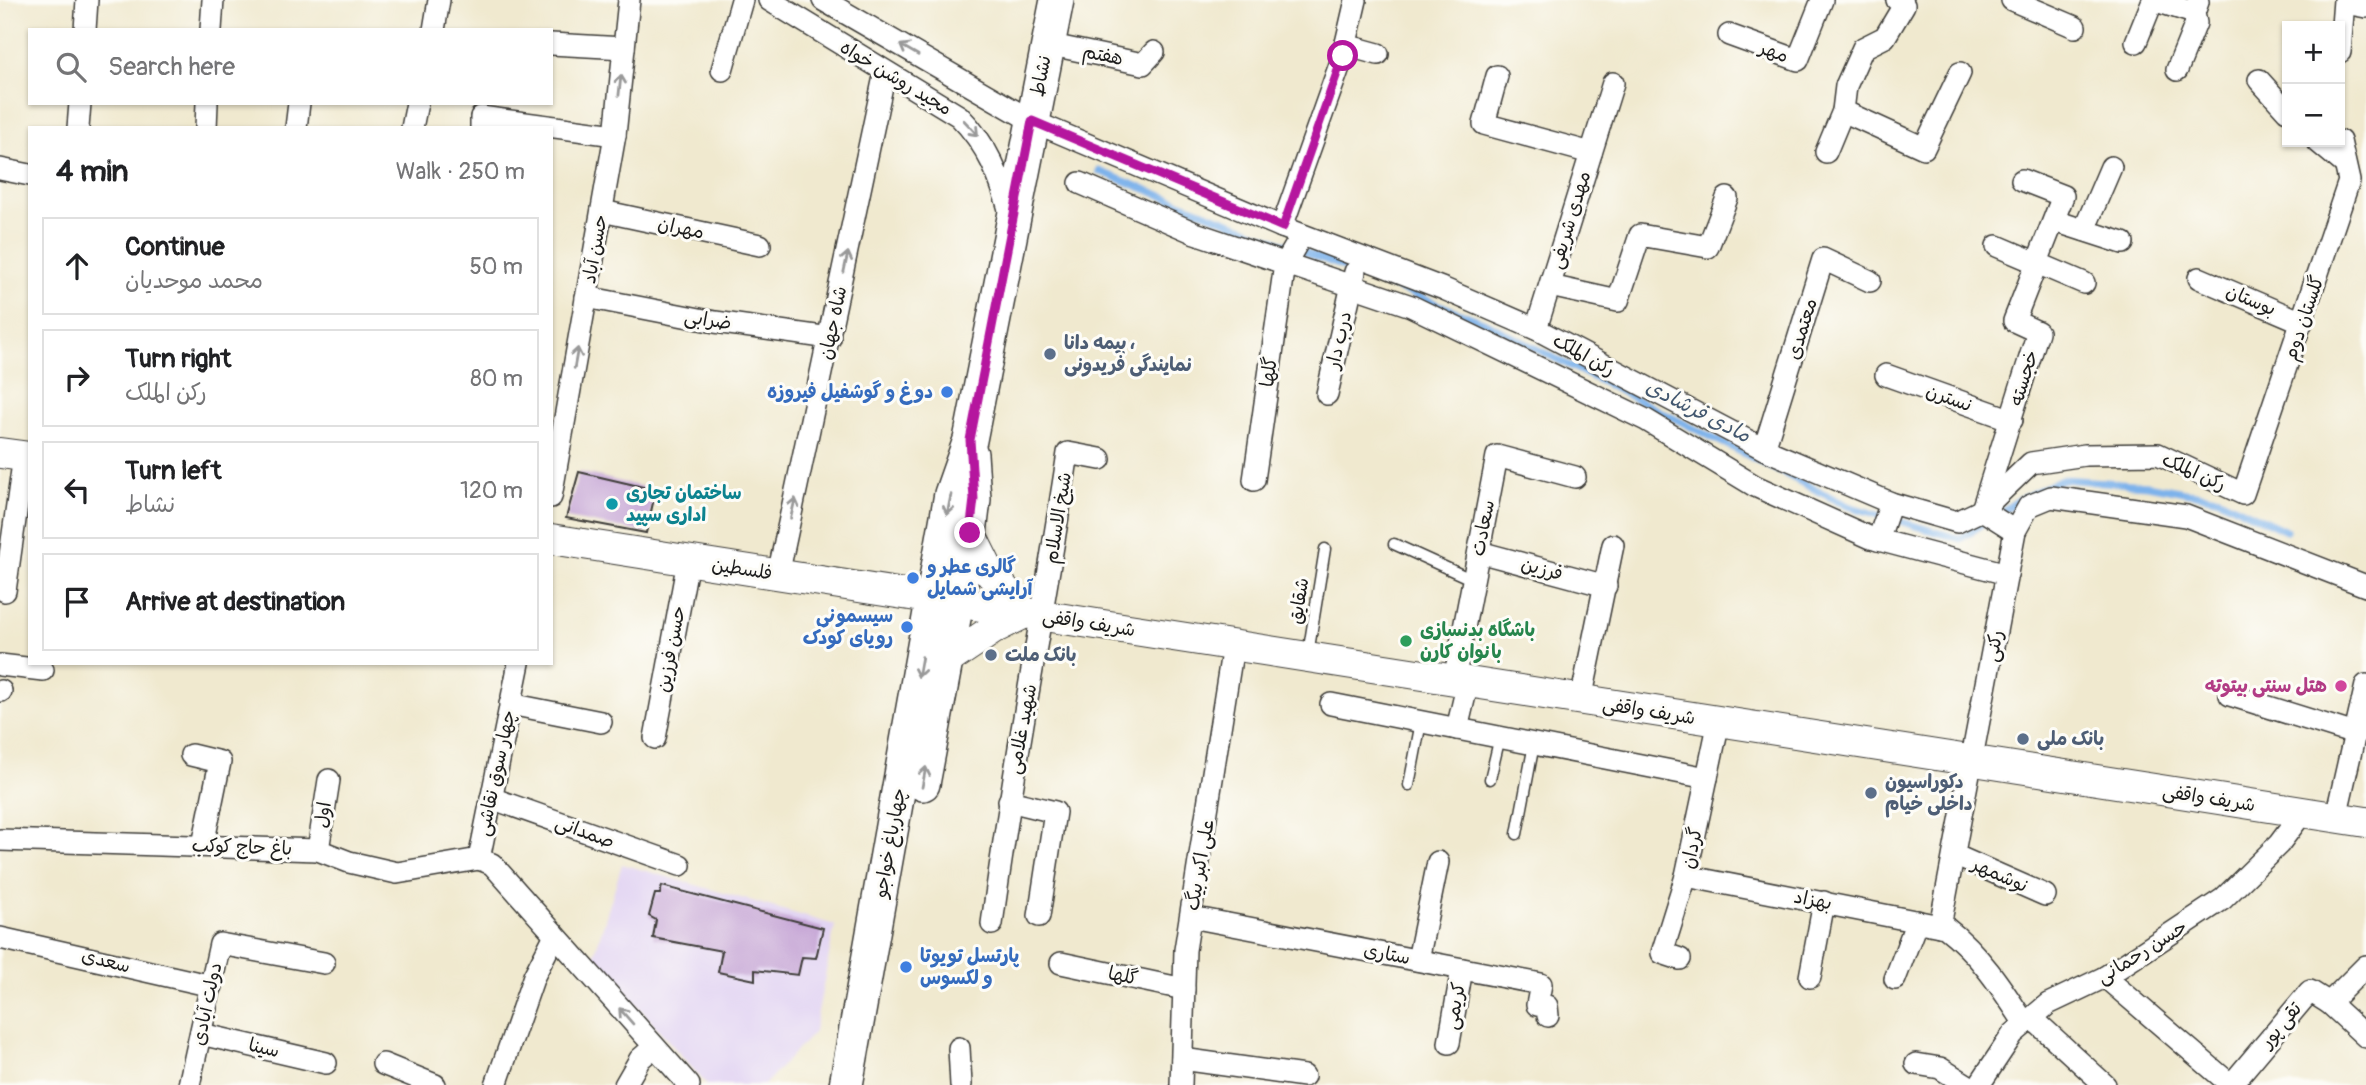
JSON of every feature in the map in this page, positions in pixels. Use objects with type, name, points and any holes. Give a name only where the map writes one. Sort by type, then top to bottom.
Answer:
[{"type":"main road","name":"نشاط","points":[[945,601],[951,494],[970,440],[1057,0]]},
{"type":"main road","name":"نشاط","points":[[945,601],[970,533],[974,499],[970,440]]},
{"type":"main road","points":[[946,661],[995,628],[1034,615],[990,573],[970,533]]},
{"type":"main road","name":"فلسطین","points":[[553,541],[945,601]]},
{"type":"main road","name":"شریف واقفی","points":[[945,601],[2366,822]]},
{"type":"main road","name":"چهارباغ خواجو","points":[[865,1085],[946,661],[945,601]]},
{"type":"main road","name":"چهارباغ خواجو","points":[[846,1085],[945,601]]},
{"type":"street","points":[[85,28],[86,0]]},
{"type":"street","points":[[211,28],[213,0]]},
{"type":"street","points":[[433,28],[439,0]]},
{"type":"street","name":"حسن آباد","points":[[553,486],[615,135],[629,0]]},
{"type":"street","points":[[722,70],[742,0]]},
{"type":"street","name":"مجید روشن خواه","points":[[769,0],[885,72],[933,97],[978,135],[1002,185],[1012,219]]},
{"type":"street","name":"مجید روشن خواه","points":[[823,0],[859,10],[1032,121]]},
{"type":"street","points":[[1285,264],[1356,0]]},
{"type":"street","name":"مهر","points":[[1729,36],[1798,60],[1822,0]]},
{"type":"street","points":[[1826,152],[1843,111],[1846,86],[1863,48],[1885,37],[1897,21],[1904,5],[1897,0]]},
{"type":"street","points":[[2012,0],[2075,27]]},
{"type":"street","points":[[2136,42],[2153,1],[2196,7],[2196,23],[2177,70]]},
{"type":"street","points":[[2345,32],[2352,3]]},
{"type":"street","points":[[553,44],[624,48]]},
{"type":"street","name":"هفتم","points":[[1047,44],[1143,64],[1154,52]]},
{"type":"street","points":[[1345,45],[1377,54]]},
{"type":"street","name":"شاه جهان","points":[[778,575],[885,72]]},
{"type":"street","points":[[1843,111],[1924,148],[1960,73]]},
{"type":"street","name":"مهدی شریفی","points":[[1497,76],[1483,124],[1591,153]]},
{"type":"street","points":[[2259,80],[2282,105]]},
{"type":"street","name":"مهدی شریفی","points":[[1536,329],[1613,83]]},
{"type":"street","points":[[78,126],[80,105]]},
{"type":"street","points":[[206,126],[207,105]]},
{"type":"street","points":[[296,126],[299,105]]},
{"type":"street","points":[[412,126],[417,105]]},
{"type":"street","points":[[481,126],[481,117],[548,126]]},
{"type":"street","name":"رکن الملک","points":[[1032,121],[1292,231],[1458,295],[1536,329],[1765,449],[1891,503],[1957,522],[1982,510],[2031,463],[2085,455],[2158,454],[2243,494]]},
{"type":"street","points":[[553,127],[615,135]]},
{"type":"street","points":[[2323,147],[2352,176]]},
{"type":"street","name":"گلستان دوم","points":[[2243,494],[2352,176],[2342,147]]},
{"type":"street","points":[[2084,230],[2111,167]]},
{"type":"street","points":[[0,169],[28,175]]},
{"type":"street","name":"خجسته","points":[[1982,510],[2038,332],[2014,321],[2063,196],[2022,180]]},
{"type":"street","name":"رکن الملک","points":[[1080,183],[1195,233],[1411,306],[1646,420],[1755,486],[1878,540],[2007,574]]},
{"type":"street","name":"مهدی شریفی","points":[[1550,286],[1618,301],[1640,235],[1707,247],[1727,198]]},
{"type":"street","name":"مهران","points":[[602,211],[760,245]]},
{"type":"street","points":[[2055,221],[2123,243]]},
{"type":"street","points":[[1997,246],[2084,284]]},
{"type":"street","name":"درب دار","points":[[1326,394],[1359,257]]},
{"type":"street","name":"معتمدی","points":[[1765,449],[1823,259],[1870,281]]},
{"type":"street","name":"گلها","points":[[1254,480],[1285,264]]},
{"type":"street","name":"بوستان","points":[[2199,278],[2302,322]]},
{"type":"street","points":[[1444,321],[1458,295]]},
{"type":"street","name":"ضرابی","points":[[586,297],[715,322],[830,338]]},
{"type":"street","name":"نسترن","points":[[1886,375],[2012,420]]},
{"type":"street","name":"شیخ الاسلام","points":[[1034,615],[1068,453],[1100,459]]},
{"type":"street","name":"سعادت","points":[[1461,681],[1473,580],[1497,456],[1575,477]]},
{"type":"street","points":[[5,591],[18,457]]},
{"type":"street","points":[[1982,510],[2015,531],[2029,506],[2051,497],[2186,516],[2366,586]]},
{"type":"street","points":[[1878,540],[1891,503]]},
{"type":"street","name":"رکنی","points":[[1973,761],[2015,531]]},
{"type":"street","points":[[1581,700],[1614,545]]},
{"type":"street","name":"فرزین","points":[[1479,552],[1606,586]]},
{"type":"street","name":"حسن فرزین","points":[[654,738],[688,563]]},
{"type":"street","name":"شهید غلامی","points":[[992,923],[1034,615]]},
{"type":"street","name":"علی اکبر بیگ","points":[[1181,1085],[1185,950],[1233,646]]},
{"type":"street","points":[[0,665],[43,670]]},
{"type":"street","name":"چهار سوق نقاشی","points":[[519,665],[479,859],[492,864],[689,1085]]},
{"type":"street","points":[[1457,729],[1461,681]]},
{"type":"street","points":[[2336,817],[2366,685]]},
{"type":"street","points":[[2230,695],[2355,734]]},
{"type":"street","points":[[1331,704],[1707,778]]},
{"type":"street","points":[[510,705],[601,722]]},
{"type":"street","name":"گردان","points":[[1681,959],[1662,953],[1686,876],[1718,721]]},
{"type":"street","points":[[191,755],[220,762],[203,845]]},
{"type":"street","points":[[1940,926],[1973,761]]},
{"type":"street","name":"اول","points":[[318,849],[329,780]]},
{"type":"street","name":"صمدانی","points":[[491,798],[680,865]]},
{"type":"street","name":"شهید غلامی","points":[[1009,801],[1055,812],[1039,916]]},
{"type":"street","name":"حسن رحمانی","points":[[1979,1085],[2013,1034],[2048,1004],[2105,977],[2223,899],[2279,844],[2303,812]]},
{"type":"street","name":"باغ حاج کوکب","points":[[0,840],[318,849],[349,862],[397,873],[479,859]]},
{"type":"street","name":"نوشمهر","points":[[1954,855],[2045,895]]},
{"type":"street","points":[[1418,960],[1438,862]]},
{"type":"street","name":"بهزاد","points":[[1686,876],[1940,926],[1964,941],[2028,1021]]},
{"type":"street","points":[[1810,977],[1824,902]]},
{"type":"street","name":"ستاری","points":[[1191,917],[1541,984],[1537,1005],[1547,1006],[1548,1016]]},
{"type":"street","points":[[1895,979],[1917,921]]},
{"type":"street","points":[[496,1085],[534,976],[555,935]]},
{"type":"street","name":"سعدی","points":[[0,938],[212,986]]},
{"type":"street","name":"دولت آبادی","points":[[189,1085],[220,944],[324,962]]},
{"type":"street","name":"گلها","points":[[1061,962],[1184,989]]},
{"type":"street","name":"تقی پور","points":[[2231,1085],[2310,991],[2329,1003],[2366,965]]},
{"type":"street","name":"کریمی","points":[[1449,1043],[1462,968]]},
{"type":"street","points":[[2105,977],[2231,1085]]},
{"type":"street","points":[[2329,1003],[2366,1037]]},
{"type":"street","points":[[2028,1021],[2105,1085]]},
{"type":"street","name":"سینا","points":[[201,1034],[326,1063]]},
{"type":"street","points":[[625,1085],[640,1059],[654,1047]]},
{"type":"street","points":[[959,1048],[961,1085]]},
{"type":"street","points":[[1182,1059],[1304,1076]]},
{"type":"street","points":[[383,1064],[435,1085]]},
{"type":"street","points":[[1916,1064],[1940,1068],[1966,1085]]},
{"type":"lane","points":[[1394,544],[1473,580]]},
{"type":"lane","name":"شقایق","points":[[1308,658],[1325,549]]},
{"type":"lane","points":[[688,563],[918,602],[945,601]]},
{"type":"lane","points":[[1409,785],[1421,722]]},
{"type":"lane","points":[[1490,779],[1500,737]]},
{"type":"lane","points":[[1517,834],[1534,744]]},
{"type":"shaded area","points":[[622,864],[835,925],[814,1032],[764,1085],[707,1085],[594,956]]},
{"type":"building","name":"ساختمان تجاری اداری سپید","points":[[579,472],[656,490],[646,533],[566,518]]},
{"type":"building","points":[[662,886],[823,928],[816,958],[802,957],[798,975],[755,970],[755,980],[718,972],[722,951],[653,938],[656,920],[649,916],[655,894],[660,894]]},
{"type":"waterway","name":"مادی فرشادی","points":[[1099,171],[1483,322],[1848,506],[1960,539],[2019,500],[2062,479],[2147,485],[2217,498],[2286,531]]},
{"type":"place","name":"بیمه دانا ، نمایندگی فریدونی","points":[[1050,354]]},
{"type":"place","name":"دوغ و گوشفیل فیروزه","points":[[947,392]]},
{"type":"place","name":"ساختمان تجاری اداری سپید","points":[[612,504]]},
{"type":"place","name":"گالری عطر و آرایشی شمایل","points":[[913,578]]},
{"type":"place","name":"سیسمونی رویای کودک","points":[[907,627]]},
{"type":"place","name":"باشگاه بدنسازی بانوان کارن","points":[[1406,641]]},
{"type":"place","name":"بانک ملت","points":[[991,655]]},
{"type":"place","name":"هتل سنتی بیتوته","points":[[2341,686]]},
{"type":"place","name":"بانک ملی","points":[[2023,739]]},
{"type":"place","name":"دکوراسیون داخلی خیام","points":[[1871,793]]},
{"type":"place","name":"پارتسل تویوتا و لکسوس","points":[[906,967]]},
{"type":"route","points":[[970,533],[974,499],[970,440],[1032,121],[1283,227],[1343,56]]}]
